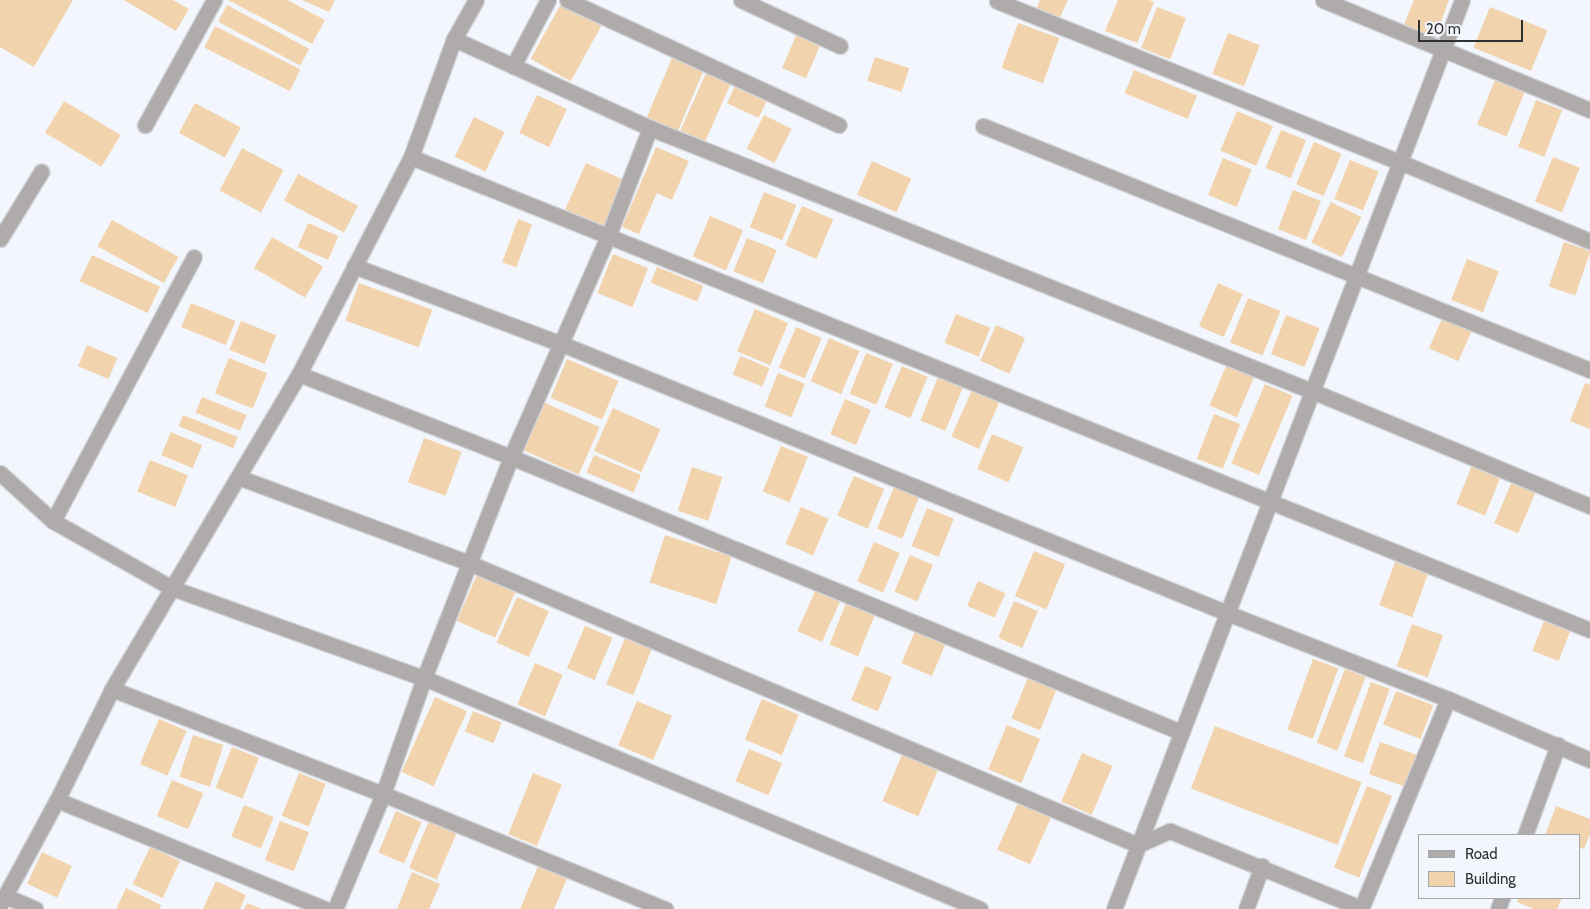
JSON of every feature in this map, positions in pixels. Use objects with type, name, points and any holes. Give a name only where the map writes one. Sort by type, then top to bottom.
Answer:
[{"type":"street","points":[[145,125],[214,0]]},
{"type":"street","points":[[35,909],[2,900],[57,800],[112,689],[299,374],[411,157],[454,39],[476,0]]},
{"type":"street","points":[[513,66],[548,0]]},
{"type":"street","points":[[567,0],[839,125]]},
{"type":"street","points":[[741,0],[840,46]]},
{"type":"street","points":[[1323,0],[1590,110]]},
{"type":"street","points":[[1114,909],[1462,0]]},
{"type":"street","points":[[998,1],[1400,162],[1590,241]]},
{"type":"street","points":[[454,39],[650,128],[1312,391],[1590,506]]},
{"type":"street","points":[[983,126],[1590,370]]},
{"type":"street","points":[[336,909],[383,794],[424,678],[510,457],[562,344],[609,234],[650,128]]},
{"type":"street","points":[[411,157],[609,234],[1590,630]]},
{"type":"street","points":[[0,239],[41,172]]},
{"type":"street","points":[[53,521],[194,257]]},
{"type":"street","points":[[354,266],[562,344],[1227,613],[1448,699],[1590,760]]},
{"type":"street","points":[[299,374],[510,457],[1181,732]]},
{"type":"street","points":[[0,473],[53,521],[172,588],[424,678],[980,909]]},
{"type":"street","points":[[238,477],[469,563],[1138,845],[1170,831],[1262,866],[1361,908],[1448,699]]},
{"type":"street","points":[[112,689],[383,794],[665,909]]},
{"type":"street","points":[[1525,834],[1558,745]]},
{"type":"street","points":[[57,800],[326,909]]},
{"type":"street","points":[[1246,909],[1262,866]]},
{"type":"building","points":[[0,0],[73,0],[34,67],[0,47]]},
{"type":"building","points":[[124,0],[173,0],[189,9],[176,31]]},
{"type":"building","points":[[228,0],[287,0],[325,20],[312,44]]},
{"type":"building","points":[[302,0],[335,0],[329,12]]},
{"type":"building","points":[[1040,0],[1068,0],[1060,17],[1037,8]]},
{"type":"building","points":[[1118,0],[1149,0],[1154,2],[1137,43],[1105,31]]},
{"type":"building","points":[[1414,0],[1449,0],[1435,39],[1403,27]]},
{"type":"building","points":[[562,2],[602,24],[571,81],[530,59]]},
{"type":"building","points":[[227,5],[309,49],[300,65],[218,22]]},
{"type":"building","points":[[1157,7],[1186,18],[1170,59],[1141,48]]},
{"type":"building","points":[[1490,7],[1547,30],[1531,71],[1474,48]]},
{"type":"building","points":[[1018,23],[1059,38],[1043,83],[1002,68]]},
{"type":"building","points":[[215,26],[301,70],[290,91],[204,47]]},
{"type":"building","points":[[797,33],[821,43],[806,78],[782,68]]},
{"type":"building","points":[[1228,33],[1260,45],[1244,86],[1212,74]]},
{"type":"building","points":[[875,57],[909,68],[902,92],[867,81]]},
{"type":"building","points":[[672,58],[703,71],[678,131],[647,118]]},
{"type":"building","points":[[1134,70],[1197,95],[1188,119],[1125,93]]},
{"type":"building","points":[[706,73],[731,84],[705,142],[680,131]]},
{"type":"building","points":[[1495,80],[1525,92],[1507,136],[1477,125]]},
{"type":"building","points":[[735,86],[767,101],[759,118],[727,103]]},
{"type":"building","points":[[537,95],[567,109],[549,147],[519,133]]},
{"type":"building","points":[[1536,100],[1562,110],[1544,157],[1518,147]]},
{"type":"building","points":[[64,101],[121,135],[102,167],[45,133]]},
{"type":"building","points":[[195,103],[241,127],[225,157],[179,133]]},
{"type":"building","points":[[1237,111],[1273,126],[1256,166],[1220,151]]},
{"type":"building","points":[[764,115],[792,129],[774,163],[747,149]]},
{"type":"building","points":[[474,117],[505,132],[485,171],[455,157]]},
{"type":"building","points":[[1281,130],[1306,140],[1291,178],[1266,168]]},
{"type":"building","points":[[1314,142],[1342,154],[1324,196],[1296,184]]},
{"type":"building","points":[[656,147],[689,161],[672,200],[657,193],[639,234],[622,227]]},
{"type":"building","points":[[242,148],[283,170],[261,212],[219,190]]},
{"type":"building","points":[[1553,157],[1580,168],[1562,212],[1535,202]]},
{"type":"building","points":[[1223,158],[1252,170],[1237,207],[1208,195]]},
{"type":"building","points":[[1350,160],[1379,172],[1363,211],[1334,199]]},
{"type":"building","points":[[872,161],[911,178],[896,212],[857,195]]},
{"type":"building","points":[[586,163],[624,180],[604,227],[565,210]]},
{"type":"building","points":[[298,174],[358,206],[344,232],[284,200]]},
{"type":"building","points":[[1293,190],[1321,201],[1306,240],[1278,229]]},
{"type":"building","points":[[764,192],[796,205],[782,240],[750,227]]},
{"type":"building","points":[[1331,202],[1362,217],[1342,257],[1311,242]]},
{"type":"building","points":[[802,206],[833,219],[816,259],[785,246]]},
{"type":"building","points":[[710,216],[743,230],[726,271],[693,257]]},
{"type":"building","points":[[518,219],[532,224],[516,267],[502,262]]},
{"type":"building","points":[[112,220],[178,257],[164,283],[97,246]]},
{"type":"building","points":[[308,223],[338,236],[328,260],[298,247]]},
{"type":"building","points":[[272,237],[323,266],[305,298],[254,268]]},
{"type":"building","points":[[747,238],[777,250],[763,283],[734,271]]},
{"type":"building","points":[[1564,242],[1590,251],[1575,296],[1549,286]]},
{"type":"building","points":[[613,254],[648,268],[632,307],[597,293]]},
{"type":"building","points":[[92,255],[160,287],[148,313],[80,281]]},
{"type":"building","points":[[1467,259],[1499,271],[1483,312],[1451,300]]},
{"type":"building","points":[[657,267],[703,286],[697,301],[651,283]]},
{"type":"building","points":[[359,283],[432,310],[419,347],[345,321]]},
{"type":"building","points":[[1218,283],[1243,294],[1224,337],[1199,326]]},
{"type":"building","points":[[1248,298],[1280,311],[1262,356],[1230,343]]},
{"type":"building","points":[[191,303],[236,321],[226,345],[181,327]]},
{"type":"building","points":[[755,309],[788,323],[770,365],[737,351]]},
{"type":"building","points":[[956,314],[990,328],[979,357],[944,343]]},
{"type":"building","points":[[1286,315],[1320,328],[1305,367],[1271,354]]},
{"type":"building","points":[[1442,319],[1471,332],[1458,361],[1429,348]]},
{"type":"building","points":[[241,321],[276,335],[265,364],[229,350]]},
{"type":"building","points":[[996,325],[1025,338],[1009,374],[980,361]]},
{"type":"building","points":[[796,327],[822,338],[805,378],[779,368]]},
{"type":"building","points":[[829,338],[859,351],[841,394],[811,381]]},
{"type":"building","points":[[87,345],[117,358],[108,379],[78,366]]},
{"type":"building","points":[[866,353],[893,364],[876,405],[850,394]]},
{"type":"building","points":[[740,356],[770,368],[762,387],[733,375]]},
{"type":"building","points":[[229,358],[267,373],[253,409],[215,393]]},
{"type":"building","points":[[567,359],[619,381],[602,420],[551,398]]},
{"type":"building","points":[[1227,364],[1255,376],[1237,417],[1209,405]]},
{"type":"building","points":[[902,366],[928,377],[910,418],[884,407]]},
{"type":"building","points":[[778,373],[805,384],[791,417],[765,406]]},
{"type":"building","points":[[938,377],[963,387],[945,431],[920,421]]},
{"type":"building","points":[[1585,383],[1590,385],[1590,429],[1570,421]]},
{"type":"building","points":[[1265,384],[1293,396],[1259,475],[1231,463]]},
{"type":"building","points":[[972,390],[999,402],[979,449],[951,437]]},
{"type":"building","points":[[202,397],[247,415],[240,431],[196,413]]},
{"type":"building","points":[[845,399],[871,410],[856,445],[830,434]]},
{"type":"building","points":[[543,402],[600,427],[578,475],[522,450]]},
{"type":"building","points":[[613,408],[661,429],[641,472],[594,451]]},
{"type":"building","points":[[1214,414],[1240,424],[1223,469],[1197,459]]},
{"type":"building","points":[[183,415],[238,437],[233,448],[179,426]]},
{"type":"building","points":[[171,432],[202,445],[193,468],[161,455]]},
{"type":"building","points":[[992,434],[1023,447],[1008,482],[977,469]]},
{"type":"building","points":[[424,438],[462,452],[446,496],[408,482]]},
{"type":"building","points":[[781,446],[808,457],[790,502],[763,491]]},
{"type":"building","points":[[594,455],[641,475],[634,492],[587,472]]},
{"type":"building","points":[[150,460],[188,475],[175,507],[137,492]]},
{"type":"building","points":[[1472,465],[1501,477],[1485,516],[1456,504]]},
{"type":"building","points":[[692,467],[722,477],[708,521],[678,511]]},
{"type":"building","points":[[854,476],[884,489],[868,528],[837,516]]},
{"type":"building","points":[[1513,479],[1537,489],[1518,533],[1494,523]]},
{"type":"building","points":[[894,487],[919,497],[902,539],[877,529]]},
{"type":"building","points":[[801,507],[829,519],[813,556],[785,544]]},
{"type":"building","points":[[927,508],[954,519],[939,557],[912,546]]},
{"type":"building","points":[[665,535],[732,557],[716,604],[650,583]]},
{"type":"building","points":[[874,542],[900,553],[883,593],[857,582]]},
{"type":"building","points":[[1034,551],[1065,564],[1046,609],[1015,596]]},
{"type":"building","points":[[910,555],[933,565],[917,602],[894,592]]},
{"type":"building","points":[[1395,562],[1428,574],[1412,617],[1379,605]]},
{"type":"building","points":[[477,575],[515,592],[495,638],[457,621]]},
{"type":"building","points":[[978,581],[1005,593],[994,618],[967,606]]},
{"type":"building","points":[[816,589],[841,600],[822,642],[797,631]]},
{"type":"building","points":[[517,597],[549,611],[529,657],[497,643]]},
{"type":"building","points":[[847,601],[876,613],[858,656],[829,645]]},
{"type":"building","points":[[1014,601],[1038,611],[1022,648],[998,638]]},
{"type":"building","points":[[1544,621],[1570,631],[1559,661],[1533,651]]},
{"type":"building","points":[[1412,624],[1443,635],[1428,678],[1397,666]]},
{"type":"building","points":[[585,626],[613,638],[595,680],[567,668]]},
{"type":"building","points":[[916,629],[946,642],[932,676],[902,663]]},
{"type":"building","points":[[625,638],[652,649],[633,695],[606,684]]},
{"type":"building","points":[[1313,659],[1338,668],[1313,739],[1287,729]]},
{"type":"building","points":[[535,663],[563,675],[545,716],[517,704]]},
{"type":"building","points":[[865,666],[892,677],[878,711],[851,700]]},
{"type":"building","points":[[1345,669],[1366,677],[1337,751],[1317,743]]},
{"type":"building","points":[[1029,675],[1058,687],[1040,730],[1011,719]]},
{"type":"building","points":[[1371,682],[1390,689],[1363,763],[1344,756]]},
{"type":"building","points":[[1396,691],[1433,705],[1420,739],[1383,725]]},
{"type":"building","points":[[435,697],[467,711],[434,786],[402,772]]},
{"type":"building","points":[[762,699],[799,715],[782,755],[745,740]]},
{"type":"building","points":[[637,701],[672,716],[653,760],[618,745]]},
{"type":"building","points":[[473,711],[502,723],[494,743],[465,731]]},
{"type":"building","points":[[159,719],[187,731],[167,776],[140,764]]},
{"type":"building","points":[[1007,725],[1040,739],[1021,783],[988,769]]},
{"type":"building","points":[[1215,726],[1362,782],[1338,845],[1191,789]]},
{"type":"building","points":[[193,735],[223,745],[210,787],[179,777]]},
{"type":"building","points":[[1380,742],[1417,755],[1406,787],[1369,774]]},
{"type":"building","points":[[232,747],[259,758],[242,799],[216,788]]},
{"type":"building","points":[[749,749],[782,763],[768,795],[735,781]]},
{"type":"building","points":[[1082,753],[1112,766],[1092,815],[1061,802]]},
{"type":"building","points":[[902,755],[938,770],[918,816],[882,801]]},
{"type":"building","points":[[299,773],[326,784],[309,827],[282,816]]},
{"type":"building","points":[[533,773],[562,785],[537,846],[508,834]]},
{"type":"building","points":[[172,780],[203,793],[188,829],[157,816]]},
{"type":"building","points":[[1367,786],[1392,796],[1359,878],[1334,868]]},
{"type":"building","points":[[1018,803],[1051,818],[1030,864],[997,850]]},
{"type":"building","points":[[244,805],[274,817],[261,849],[231,837]]},
{"type":"building","points":[[1556,806],[1590,819],[1590,834],[1584,849],[1580,847],[1580,834],[1545,834]]},
{"type":"building","points":[[396,811],[422,822],[404,863],[378,852]]},
{"type":"building","points":[[280,821],[309,832],[294,871],[265,860]]},
{"type":"building","points":[[429,821],[457,833],[437,880],[409,868]]},
{"type":"building","points":[[150,847],[180,861],[163,898],[133,884]]},
{"type":"building","points":[[42,852],[72,866],[57,898],[27,884]]},
{"type":"building","points":[[539,864],[568,876],[554,909],[520,909]]},
{"type":"building","points":[[412,872],[440,884],[429,909],[397,909]]},
{"type":"building","points":[[216,881],[246,895],[240,909],[203,909]]},
{"type":"building","points":[[126,888],[161,905],[160,909],[116,909]]},
{"type":"building","points":[[1518,899],[1562,899],[1557,909],[1534,909],[1517,902]]},
{"type":"building","points":[[247,903],[262,909],[244,909]]}]
